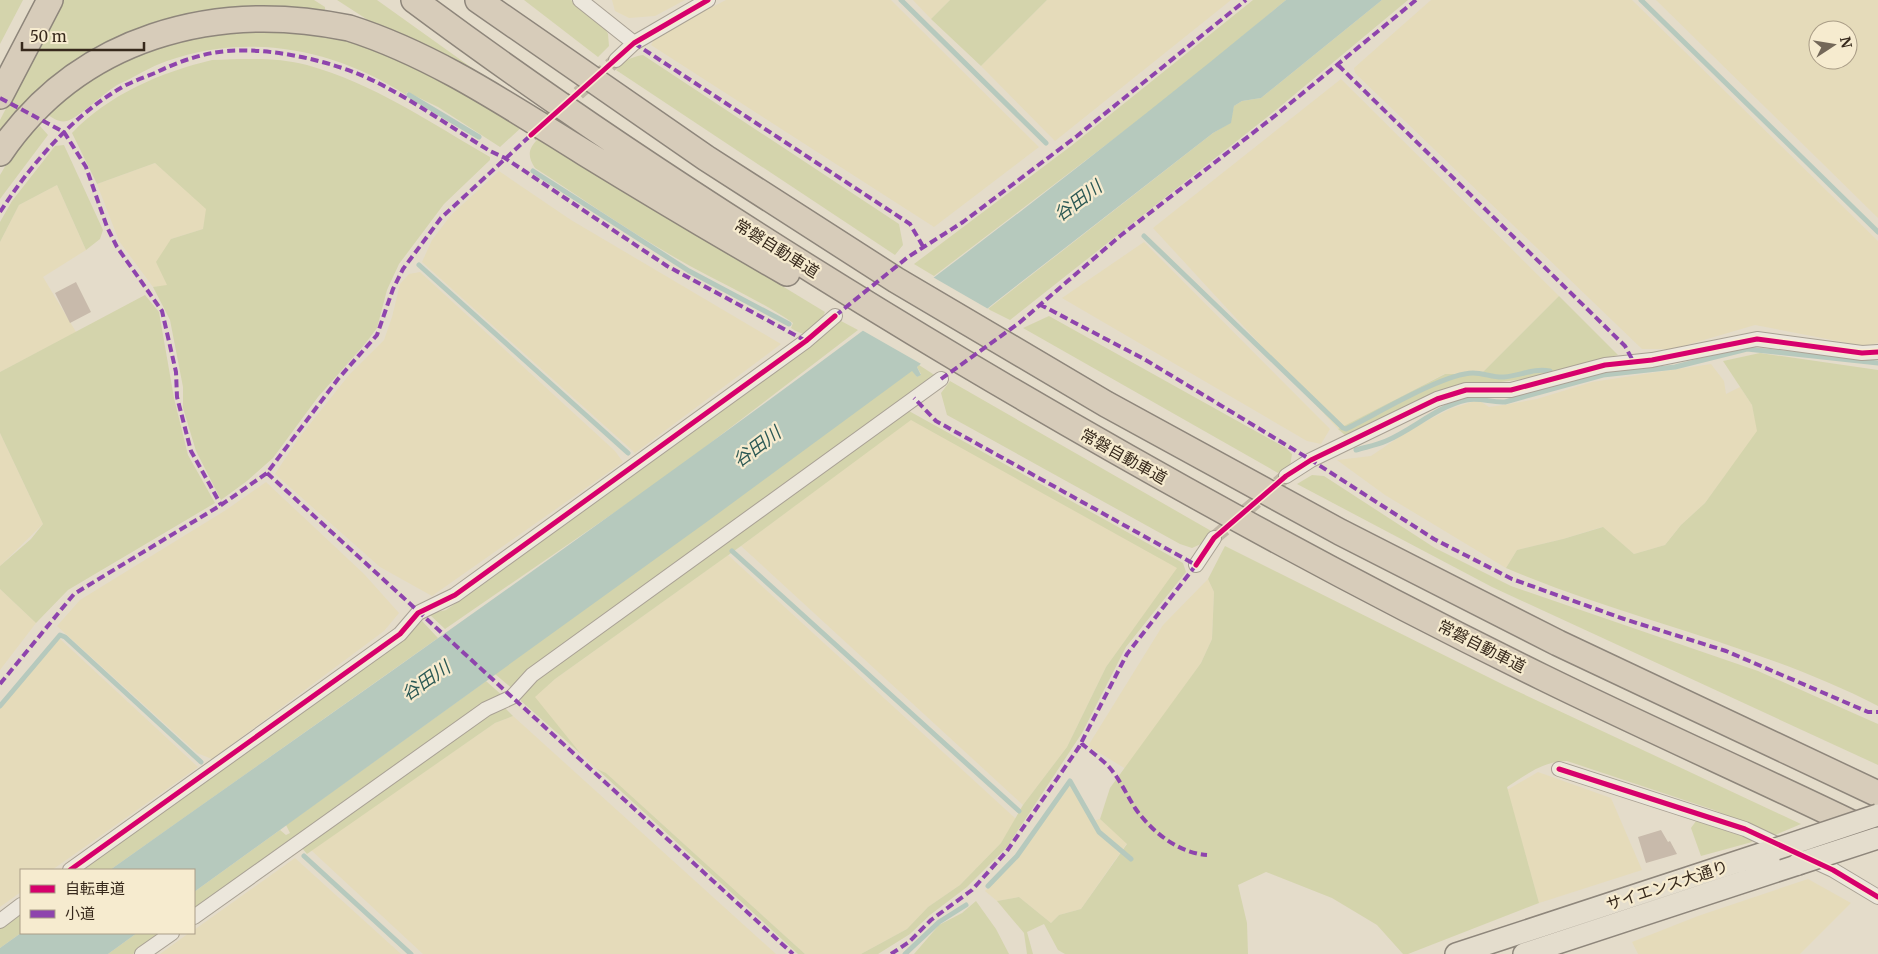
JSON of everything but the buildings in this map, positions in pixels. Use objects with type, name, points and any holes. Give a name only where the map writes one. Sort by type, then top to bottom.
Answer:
[{"type":"highway","points":[[0,60],[32,0]]},
{"type":"highway","points":[[0,96],[50,0]]},
{"type":"highway","name":"常磐自動車道","points":[[414,0],[488,56],[677,184],[850,310],[935,346],[1085,435],[1327,567],[1541,676],[1878,837]]},
{"type":"highway","points":[[482,3],[706,158],[896,280],[986,334],[1236,477],[1558,643],[1878,794]]},
{"type":"highway","points":[[0,152],[22,122],[56,87],[94,59],[132,38],[171,24],[210,16],[248,13],[293,15],[348,28],[379,39],[440,66],[850,310]]},
{"type":"main road","name":"サイエンス大通り","points":[[1456,954],[1878,815]]},
{"type":"main road","name":"サイエンス大通り","points":[[1524,954],[1878,837]]},
{"type":"street","points":[[580,0],[634,43]]},
{"type":"street","points":[[616,60],[634,43],[708,0]]},
{"type":"street","points":[[71,869],[400,634],[418,613],[455,595],[850,310]]},
{"type":"street","points":[[1286,476],[1311,460],[1382,428],[1437,399],[1466,390],[1511,390],[1605,365],[1652,360],[1757,339],[1862,353],[1878,352]]},
{"type":"street","points":[[195,916],[486,709],[512,697],[532,675],[941,379]]},
{"type":"street","points":[[1196,565],[1214,538]]},
{"type":"street","points":[[1559,769],[1745,829],[1833,870],[1878,898]]},
{"type":"street","points":[[0,920],[20,906]]},
{"type":"street","points":[[142,954],[171,934]]},
{"type":"shaded area","points":[[612,0],[685,0],[655,16],[629,18],[615,11]]},
{"type":"shaded area","points":[[726,0],[891,0],[1039,147],[934,227],[651,45],[656,36]]},
{"type":"shaded area","points":[[913,0],[950,0],[931,19]]},
{"type":"shaded area","points":[[1047,0],[1231,0],[1055,141],[981,66]]},
{"type":"shaded area","points":[[1431,0],[1632,0],[1878,241],[1878,343],[1863,346],[1755,325],[1673,349],[1642,349],[1355,73],[1354,68]]},
{"type":"shaded area","points":[[1656,0],[1878,0],[1878,218]]},
{"type":"shaded area","points":[[1341,79],[1559,296],[1481,374],[1444,374],[1338,429],[1153,228]]},
{"type":"shaded area","points":[[155,163],[207,209],[203,229],[171,239],[167,286],[153,287],[119,241],[97,184]]},
{"type":"shaded area","points":[[499,171],[571,220],[781,344],[635,453],[422,262],[432,240],[451,215]]},
{"type":"shaded area","points":[[57,185],[86,250],[43,277],[76,332],[0,372],[0,242],[19,205]]},
{"type":"shaded area","points":[[1144,242],[1330,429],[1321,444],[1307,441],[1062,298]]},
{"type":"shaded area","points":[[420,272],[615,451],[623,462],[432,596],[380,567],[275,474],[298,439],[349,375],[384,340],[400,284],[409,274]]},
{"type":"shaded area","points":[[1711,364],[1724,381],[1726,394],[1740,387],[1752,405],[1758,431],[1705,503],[1681,525],[1665,545],[1634,554],[1602,527],[1517,550],[1506,568],[1385,495],[1337,460],[1371,456],[1411,429],[1450,409],[1478,400],[1489,407],[1504,405],[1537,399],[1592,382]]},
{"type":"shaded area","points":[[911,419],[1178,568],[1106,667],[1067,747],[1023,805],[741,546]]},
{"type":"shaded area","points":[[0,433],[43,524],[0,566]]},
{"type":"shaded area","points":[[266,482],[364,574],[399,613],[384,631],[212,759],[197,753],[57,626],[80,600],[226,510]]},
{"type":"shaded area","points":[[728,555],[1016,819],[1001,843],[960,885],[928,907],[907,929],[861,954],[805,954],[606,773],[597,769],[581,754],[534,697],[555,679]]},
{"type":"shaded area","points":[[1208,579],[1214,592],[1212,639],[1201,663],[1126,769],[1088,746],[1163,625]]},
{"type":"shaded area","points":[[0,589],[36,623],[0,670]]},
{"type":"shaded area","points":[[59,638],[198,767],[53,869],[20,869],[20,893],[0,907],[0,705]]},
{"type":"shaded area","points":[[513,716],[776,954],[423,954],[311,850],[495,723]]},
{"type":"shaded area","points":[[1538,772],[1611,798],[1642,870],[1539,903],[1507,790]]},
{"type":"shaded area","points":[[1069,782],[1093,821],[1100,819],[1127,843],[1081,909],[1059,915],[1051,923],[1019,897],[997,901],[985,891],[1019,856]]},
{"type":"shaded area","points":[[295,858],[401,954],[160,954],[188,934],[195,934],[195,929]]},
{"type":"shaded area","points":[[1808,879],[1851,903],[1800,954],[1638,954],[1632,942],[1698,916]]},
{"type":"green space","points":[[0,0],[23,0],[0,44]]},
{"type":"green space","points":[[62,0],[314,0],[325,7],[325,13],[265,8],[236,8],[178,16],[150,24],[123,35],[71,65],[0,141],[0,120]]},
{"type":"green space","points":[[337,0],[377,0],[493,83],[388,33]]},
{"type":"green space","points":[[524,0],[571,0],[600,20],[608,34],[609,46],[598,57]]},
{"type":"green space","points":[[950,0],[1047,0],[981,66],[931,19]]},
{"type":"green space","points":[[1253,0],[1286,0],[1178,90],[934,276],[914,264],[1071,146]]},
{"type":"green space","points":[[1382,0],[1408,0],[1276,110],[1010,320],[988,309],[1213,133],[1230,123],[1234,106],[1242,101],[1261,98]]},
{"type":"green space","points":[[224,25],[342,37],[439,78],[523,126],[500,147],[438,107],[407,92],[406,95],[379,79],[350,66],[321,56],[259,47],[198,52],[167,61],[119,84],[72,119],[61,121],[46,114],[69,91],[128,52]]},
{"type":"green space","points":[[643,55],[899,224],[903,245],[895,255],[616,70],[628,60]]},
{"type":"green space","points":[[260,59],[296,62],[331,73],[355,82],[401,105],[490,157],[490,160],[444,204],[399,264],[387,290],[377,328],[365,344],[318,397],[273,458],[247,481],[221,500],[196,451],[183,408],[183,387],[170,320],[153,287],[167,285],[156,262],[171,239],[203,229],[206,209],[155,163],[97,184],[72,133],[102,107],[136,87],[174,71],[212,60]]},
{"type":"green space","points":[[40,126],[48,135],[0,199],[0,175],[17,146]]},
{"type":"green space","points":[[539,138],[825,312],[819,324],[812,332],[803,334],[797,332],[791,328],[793,323],[755,300],[670,255],[535,168],[530,152]]},
{"type":"green space","points":[[64,145],[103,230],[100,239],[86,250],[57,185],[19,205],[0,242],[0,222],[12,201],[55,146]]},
{"type":"green space","points":[[145,295],[159,312],[174,398],[188,455],[215,503],[68,590],[36,623],[0,589],[0,566],[31,539],[43,524],[0,433],[0,372]]},
{"type":"green space","points":[[1559,296],[1618,355],[1532,378],[1455,388],[1346,436],[1338,429],[1445,374],[1481,374]]},
{"type":"green space","points":[[1049,316],[1286,448],[1292,454],[1290,466],[1278,473],[1023,328]]},
{"type":"green space","points":[[841,321],[858,330],[666,477],[445,629],[429,614],[446,610],[475,590],[754,388]]},
{"type":"green space","points":[[1760,353],[1878,370],[1878,706],[1787,666],[1741,649],[1599,603],[1506,568],[1517,550],[1603,527],[1634,554],[1665,545],[1681,525],[1705,503],[1757,431],[1752,405],[1723,361]]},
{"type":"green space","points":[[919,365],[936,376],[514,690],[495,674],[912,370],[917,377],[921,374],[917,367]]},
{"type":"green space","points":[[950,381],[1213,532],[1201,544],[1192,548],[1180,544],[947,415],[941,393]]},
{"type":"green space","points":[[909,411],[1183,563],[1186,572],[1126,647],[1082,733],[1007,847],[967,887],[930,915],[910,934],[878,954],[861,954],[907,929],[928,907],[960,885],[1001,843],[1023,805],[1067,747],[1106,667],[1177,568],[911,420],[741,546],[555,679],[535,697],[581,754],[521,701],[522,693],[532,684]]},
{"type":"green space","points":[[1312,475],[1324,476],[1435,548],[1511,586],[1758,671],[1878,724],[1878,765],[1492,587],[1297,484]]},
{"type":"green space","points":[[1225,546],[1506,686],[1801,824],[1773,836],[1714,810],[1567,761],[1550,763],[1507,787],[1539,903],[1408,954],[1403,954],[1377,925],[1332,898],[1266,872],[1238,885],[1247,923],[1248,954],[1065,954],[1058,950],[1044,924],[1027,932],[1033,954],[1027,954],[1024,933],[997,901],[1019,897],[1051,923],[1059,915],[1081,909],[1127,844],[1100,819],[1110,788],[1201,663],[1212,639],[1214,592],[1208,579]]},
{"type":"green space","points":[[422,621],[438,638],[111,869],[81,869],[399,643]]},
{"type":"green space","points":[[486,681],[504,697],[195,910],[195,891],[280,830],[286,835],[290,833],[286,825]]},
{"type":"green space","points":[[504,707],[513,716],[495,723],[307,854],[302,848],[488,713]]},
{"type":"green space","points":[[597,769],[606,773],[805,954],[798,954]]},
{"type":"green space","points":[[1696,821],[1751,839],[1752,842],[1701,856],[1691,828]]},
{"type":"green space","points":[[976,901],[996,929],[1009,954],[914,954],[939,925],[962,913]]},
{"type":"green space","points":[[20,913],[20,934],[0,948],[0,927]]},
{"type":"green space","points":[[136,934],[162,934],[133,954],[108,954]]},
{"type":"water","name":"谷田川","points":[[1286,0],[1382,0],[1261,98],[1242,101],[1234,106],[1231,123],[1213,133],[993,304],[917,367],[921,375],[917,377],[912,371],[708,521],[195,891],[195,869],[111,869],[558,553],[854,338],[1144,115]]},
{"type":"water","points":[[20,934],[136,934],[108,954],[0,954],[0,948]]},
{"type":"pier","points":[[931,276],[990,310],[923,365],[860,329]]},
{"type":"waterway","points":[[901,0],[1046,143]]},
{"type":"waterway","points":[[1641,0],[1878,232]]},
{"type":"waterway","points":[[409,95],[479,137]]},
{"type":"waterway","points":[[533,171],[689,271],[789,324]]},
{"type":"waterway","points":[[1144,236],[1346,429],[1428,387],[1460,375],[1473,373],[1504,377],[1532,371],[1550,371]]},
{"type":"waterway","points":[[419,265],[628,453]]},
{"type":"waterway","points":[[1356,450],[1386,441],[1435,413],[1466,400],[1476,399],[1505,402],[1603,375],[1675,367],[1747,349],[1878,363]]},
{"type":"waterway","points":[[732,551],[1019,811]]},
{"type":"waterway","points":[[0,706],[60,635],[65,637],[201,762]]},
{"type":"waterway","points":[[988,886],[1017,856],[1070,781],[1099,832],[1131,859]]},
{"type":"waterway","points":[[304,856],[411,954]]},
{"type":"waterway","points":[[905,954],[939,922],[966,905]]},
{"type":"tunnel","points":[[531,135],[616,60]]},
{"type":"tunnel","points":[[1214,538],[1286,476]]},
{"type":"marked path","points":[[835,316],[908,257],[963,222],[1077,136],[1246,0]]},
{"type":"marked path","points":[[941,379],[1019,323],[1120,236],[1276,115],[1416,0]]},
{"type":"marked path","points":[[634,43],[910,224],[924,248]]},
{"type":"marked path","points":[[0,212],[40,158],[55,142],[88,111],[124,86],[176,64],[212,53],[247,51],[285,54],[340,67],[389,89],[490,151],[505,158],[667,266],[806,341]]},
{"type":"marked path","points":[[1338,65],[1625,346],[1633,361]]},
{"type":"marked path","points":[[0,98],[64,132],[86,167],[107,227],[117,247],[162,311],[176,372],[177,397],[191,451],[221,505]]},
{"type":"marked path","points":[[0,684],[74,594],[221,505],[267,473],[338,379],[377,335],[393,289],[403,269],[441,218],[531,135]]},
{"type":"marked path","points":[[1039,304],[1144,359],[1311,460],[1434,539],[1512,579],[1624,619],[1726,651],[1868,712],[1878,712]]},
{"type":"marked path","points":[[891,954],[909,942],[931,920],[972,890],[1007,851],[1079,747],[1127,654],[1196,565],[936,421],[914,398]]},
{"type":"marked path","points":[[267,473],[793,954]]},
{"type":"marked path","points":[[1081,743],[1110,768],[1141,817],[1149,825],[1176,845],[1186,850],[1207,855]]},
{"type":"cycle path","points":[[531,135],[634,43],[708,0]]},
{"type":"cycle path","points":[[71,869],[400,634],[418,613],[455,595],[806,341],[835,316]]},
{"type":"cycle path","points":[[1196,565],[1214,538],[1286,476],[1311,460],[1437,399],[1466,390],[1511,390],[1605,365],[1652,360],[1757,339],[1862,353],[1878,352]]},
{"type":"cycle path","points":[[1559,769],[1745,829],[1833,870],[1878,897]]}]
